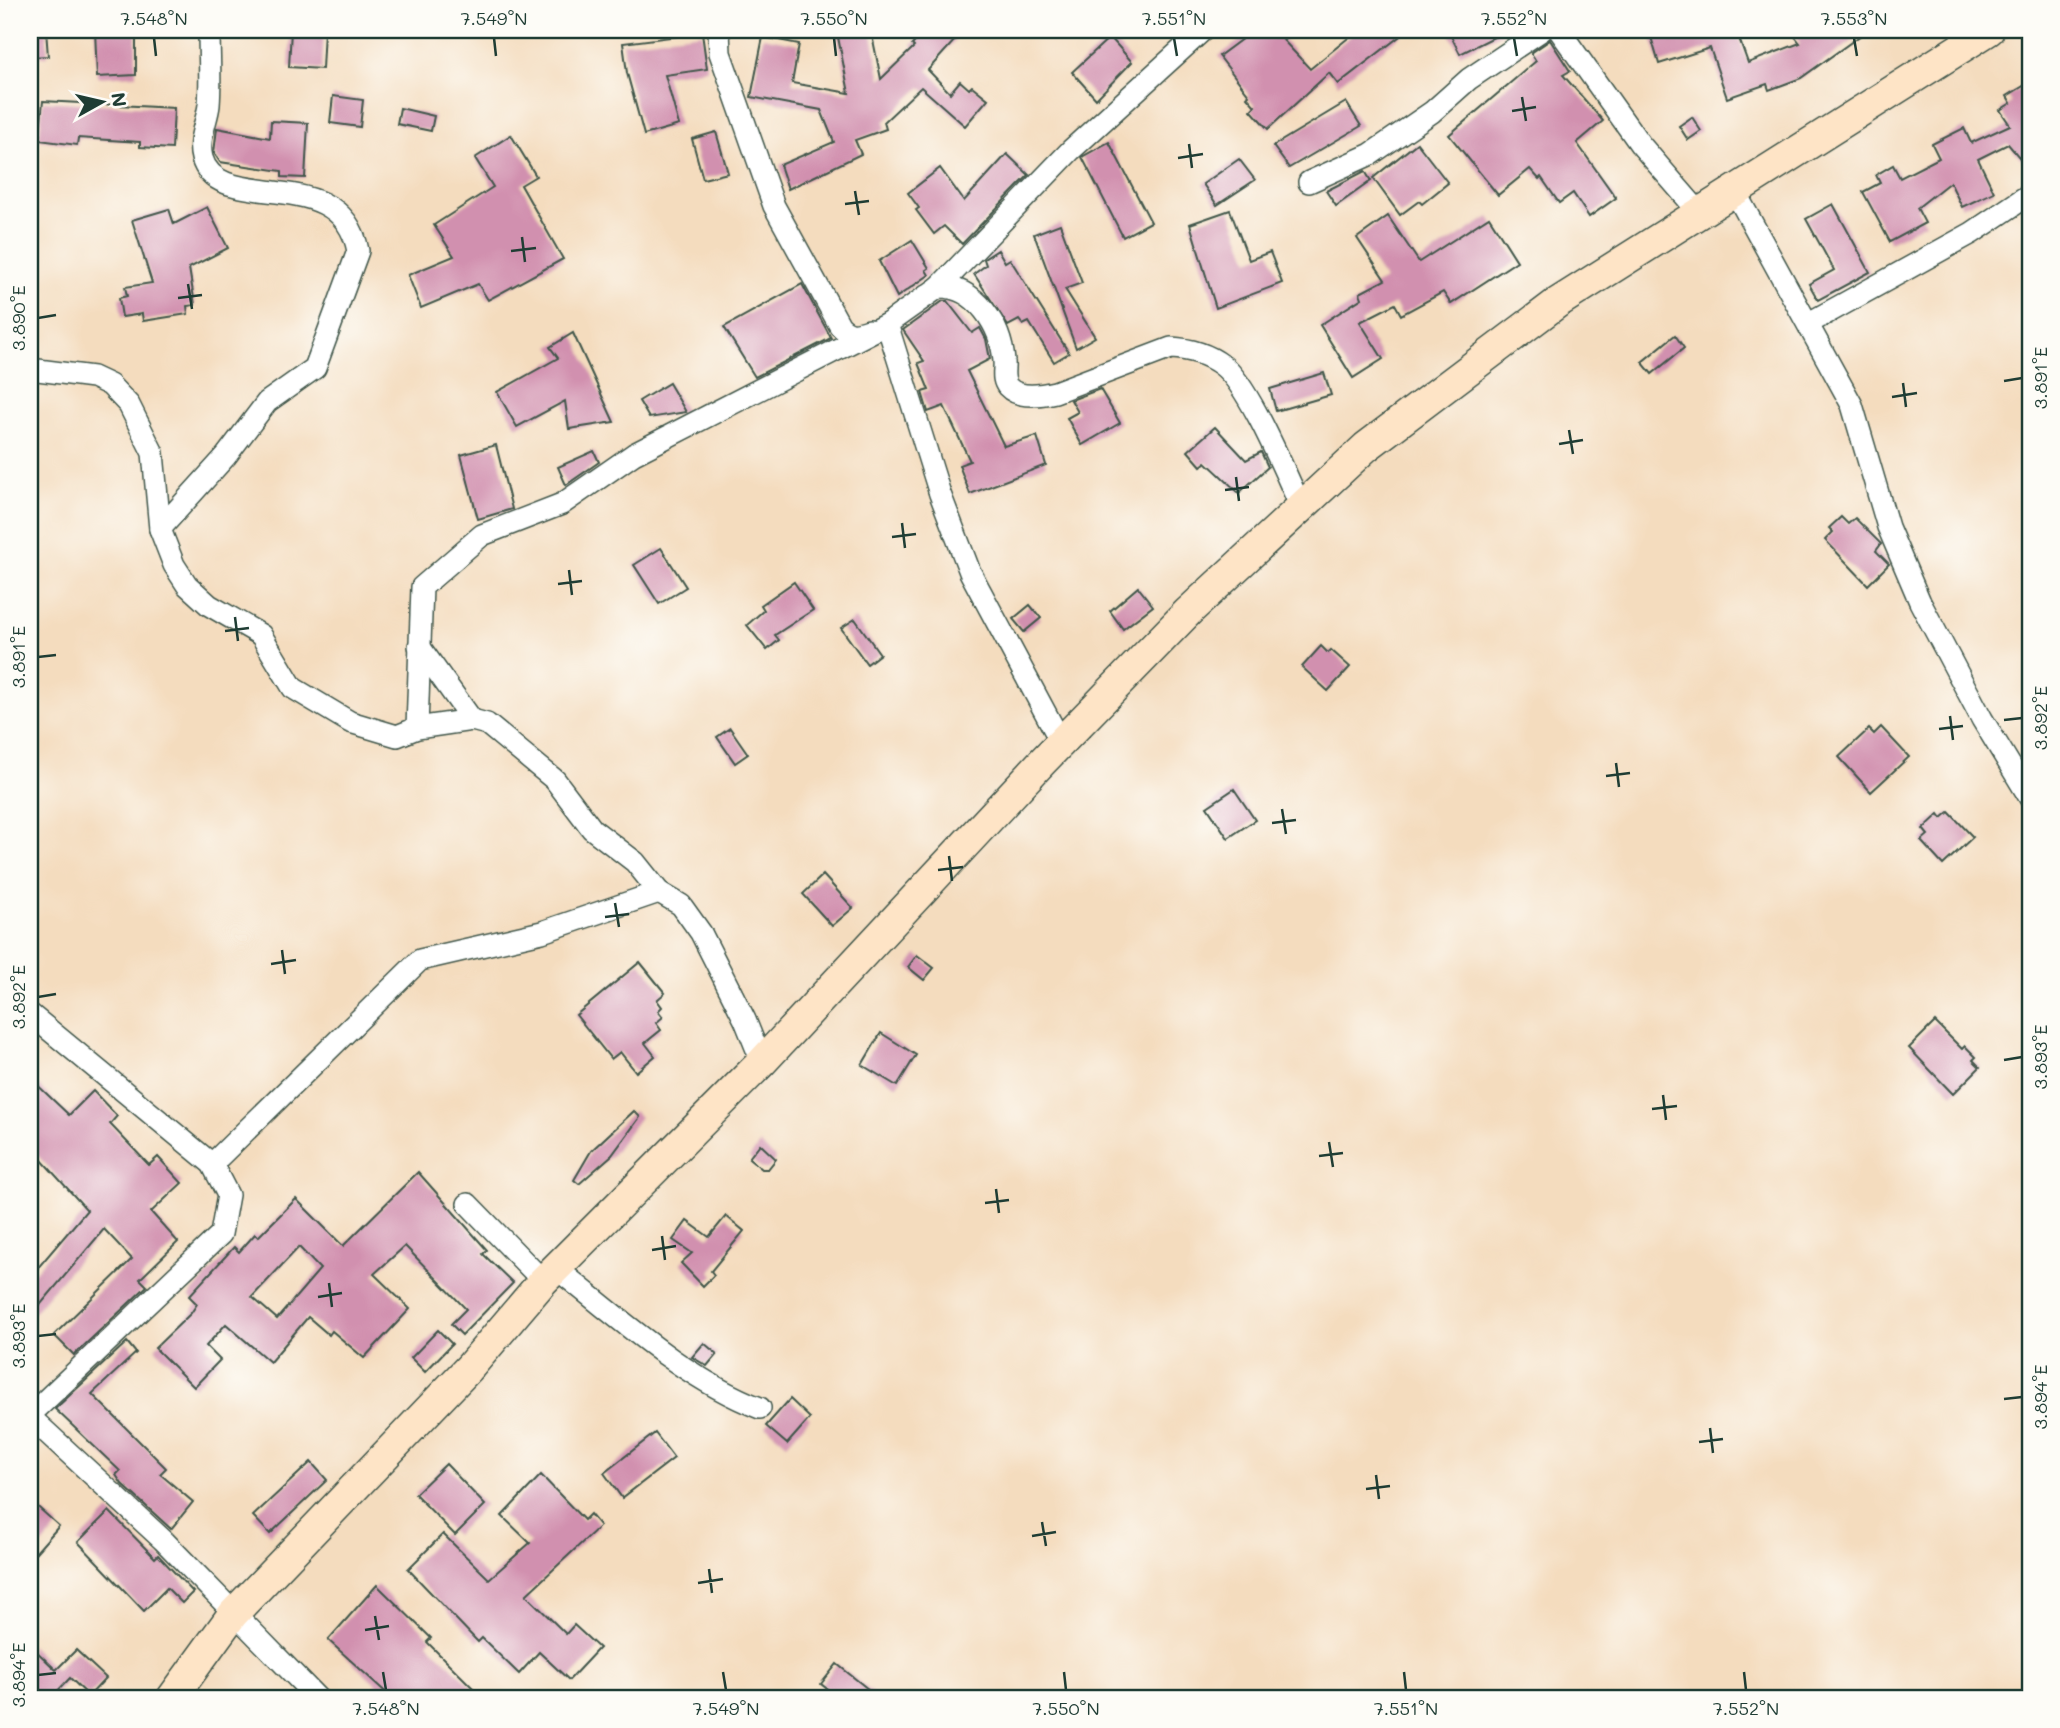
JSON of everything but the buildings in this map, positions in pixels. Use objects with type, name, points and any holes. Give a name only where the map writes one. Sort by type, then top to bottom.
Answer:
[{"type":"main road","points":[[172,1698],[233,1614],[469,1368],[550,1275],[762,1062],[1061,742],[1188,612],[1301,506],[1366,447],[1438,390],[1557,303],[1698,211],[1989,30]]},
{"type":"street","points":[[160,530],[226,456],[267,402],[315,368],[358,251],[355,234],[340,215],[322,201],[228,184],[211,175],[202,159],[200,145],[209,106],[209,30]]},
{"type":"street","points":[[719,30],[720,52],[775,206],[840,326],[847,332],[856,334],[887,324]]},
{"type":"street","points":[[417,728],[422,587],[482,535],[562,504],[634,454],[887,324],[939,287],[1071,150],[1203,30]]},
{"type":"street","points":[[1309,182],[1371,154],[1432,112],[1469,79],[1542,30]]},
{"type":"street","points":[[1559,30],[1640,144],[1698,211]]},
{"type":"street","points":[[1734,190],[1852,405],[1888,527],[1920,602],[1982,719],[2030,798]]},
{"type":"street","points":[[1809,323],[1972,233],[2030,194]]},
{"type":"street","points":[[939,287],[960,289],[972,296],[997,331],[1004,360],[1003,376],[1008,387],[1018,393],[1040,396],[1055,393],[1171,348],[1192,349],[1223,366],[1244,394],[1301,506]]},
{"type":"street","points":[[887,324],[940,494],[970,572],[1061,742]]},
{"type":"street","points":[[30,369],[93,377],[110,385],[129,405],[153,453],[160,530],[174,565],[187,585],[228,619],[261,635],[293,688],[350,722],[397,736],[417,728],[472,720],[487,724],[555,780],[592,829],[635,862],[659,892],[681,905],[701,933],[745,1020],[762,1062]]},
{"type":"street","points":[[419,646],[472,720]]},
{"type":"street","points":[[212,1164],[419,960],[542,932],[659,892]]},
{"type":"street","points":[[30,1014],[212,1164],[228,1195],[221,1234],[30,1416],[163,1540],[317,1698]]},
{"type":"street","points":[[468,1204],[550,1275],[727,1395],[760,1408]]}]
